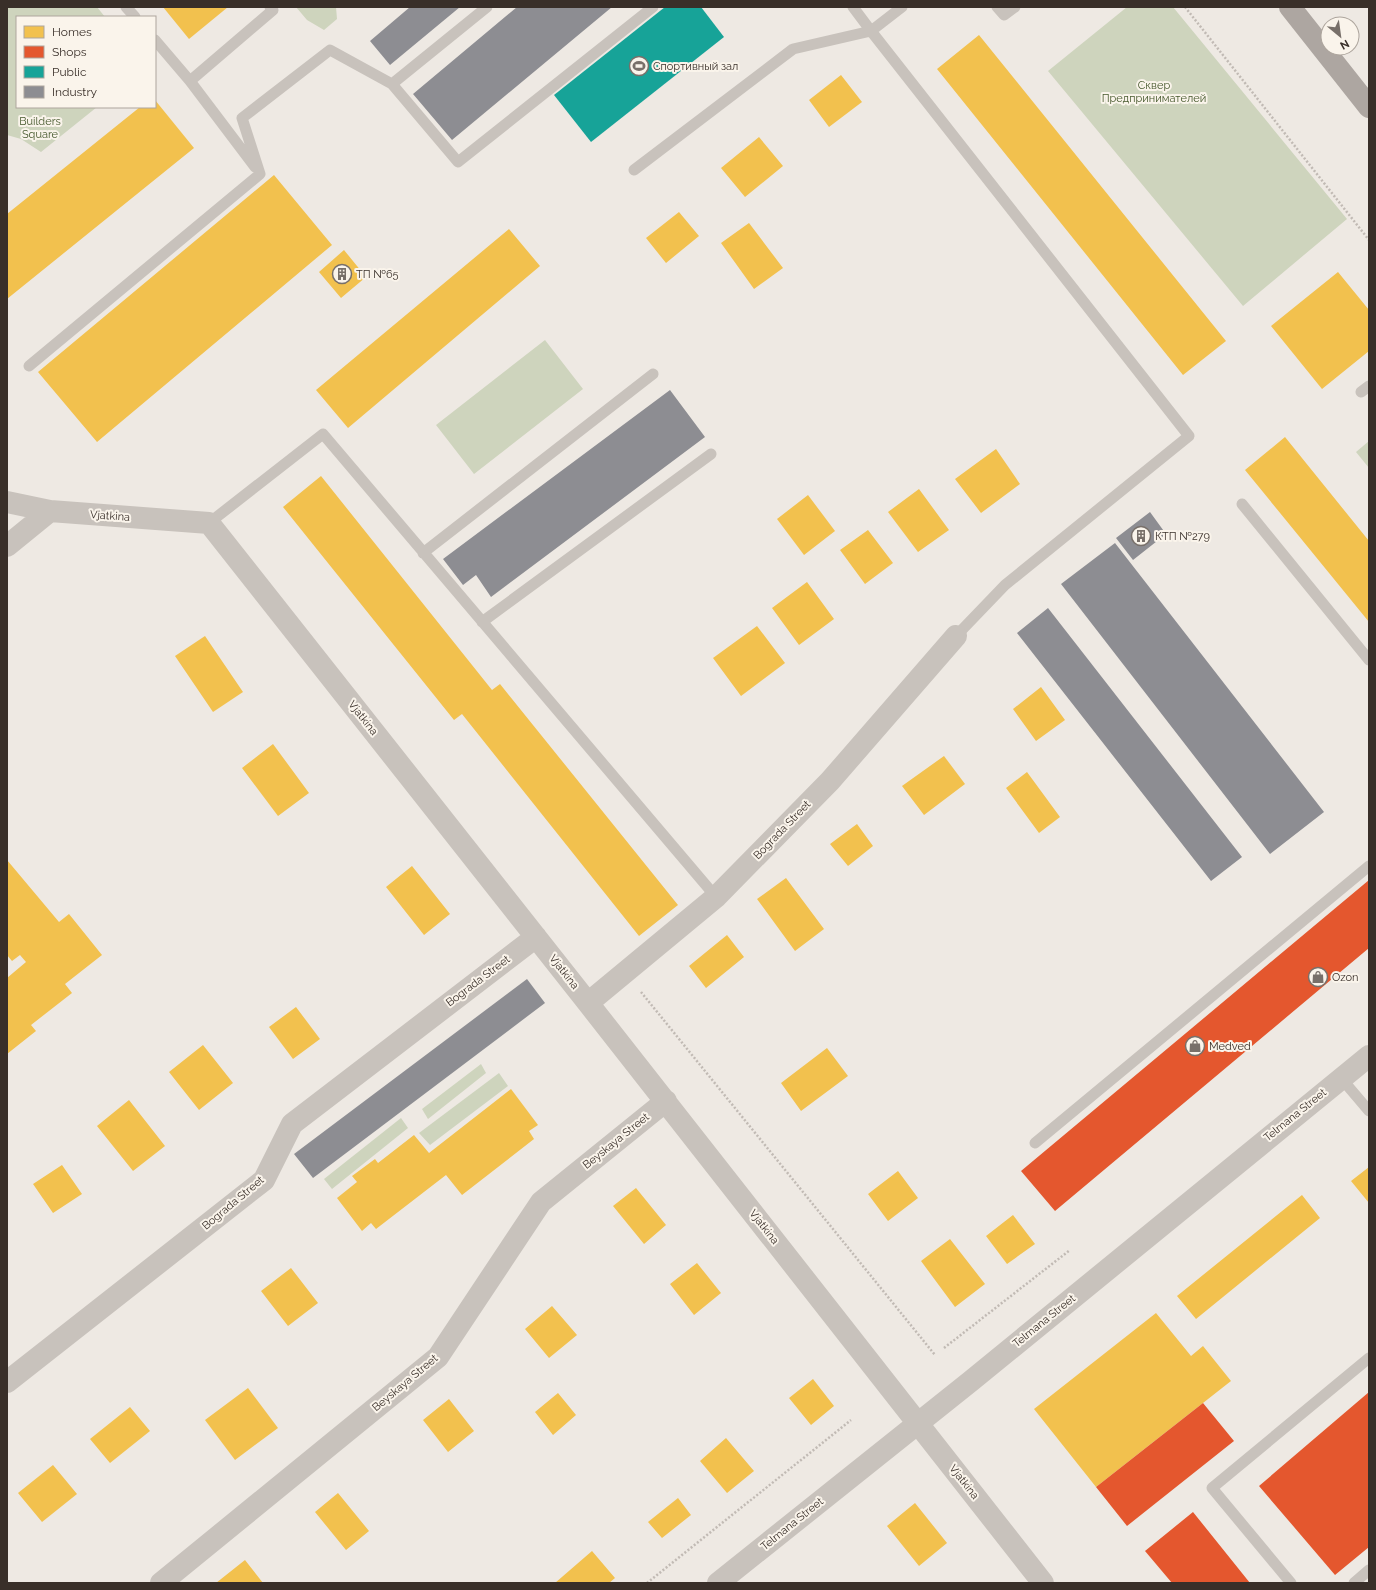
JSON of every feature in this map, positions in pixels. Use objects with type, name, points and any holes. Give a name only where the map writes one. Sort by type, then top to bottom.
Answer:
[{"type":"main road","points":[[1290,7],[1369,107]]},
{"type":"street","name":"Vjatkina","points":[[7,502],[50,511],[209,523],[666,1101],[1043,1583]]},
{"type":"street","points":[[7,546],[50,511]]},
{"type":"street","name":"Bograda Street","points":[[588,1003],[716,897],[830,781],[956,636]]},
{"type":"street","name":"Bograda Street","points":[[7,1382],[264,1180],[292,1124],[536,936]]},
{"type":"street","name":"Telmana Street","points":[[718,1583],[919,1423],[1369,1056]]},
{"type":"street","name":"Beyskaya Street","points":[[161,1583],[438,1356],[541,1202],[666,1101]]},
{"type":"lane","points":[[126,7],[134,16]]},
{"type":"lane","points":[[190,81],[273,10],[270,7]]},
{"type":"lane","points":[[392,84],[488,7]]},
{"type":"lane","points":[[260,174],[242,118],[330,50],[392,84],[458,162],[653,7]]},
{"type":"lane","points":[[853,7],[1189,436],[1005,585],[956,636]]},
{"type":"lane","points":[[634,170],[794,49],[872,31],[902,7]]},
{"type":"lane","points":[[997,7],[1004,15],[1015,7]]},
{"type":"lane","points":[[156,41],[190,81],[260,174]]},
{"type":"lane","points":[[29,366],[260,174]]},
{"type":"lane","points":[[423,553],[653,374]]},
{"type":"lane","points":[[209,523],[323,434],[716,897]]},
{"type":"lane","points":[[482,622],[711,454]]},
{"type":"lane","points":[[1242,504],[1369,660]]},
{"type":"lane","points":[[1035,1143],[1369,866]]},
{"type":"lane","points":[[1341,1078],[1369,1111]]},
{"type":"lane","points":[[1291,1583],[1212,1488],[1369,1358]]},
{"type":"lane","points":[[1354,1583],[1369,1570]]},
{"type":"path","points":[[1185,7],[1369,240]]},
{"type":"path","points":[[626,972],[936,1355]]},
{"type":"path","points":[[944,1348],[1070,1250]]},
{"type":"path","points":[[647,1583],[851,1420]]},
{"type":"green space","name":"Builders Square","points":[[7,7],[97,7],[104,16],[16,16],[16,108],[96,108],[41,152],[21,139],[7,135]]},
{"type":"green space","points":[[296,7],[336,7],[337,19],[324,30],[307,20]]},
{"type":"green space","name":"Сквер Предпринимателей","points":[[1127,7],[1173,7],[1347,219],[1243,306],[1048,71]]},
{"type":"green space","points":[[545,340],[583,389],[474,474],[436,425]]},
{"type":"green space","points":[[1369,441],[1369,468],[1356,452]]},
{"type":"green space","points":[[481,1064],[486,1073],[428,1119],[422,1109]]},
{"type":"green space","points":[[499,1073],[508,1086],[430,1145],[419,1133]]},
{"type":"green space","points":[[401,1118],[408,1128],[332,1189],[324,1179]]},
{"type":"building: Homes","points":[[163,7],[228,7],[189,39]]},
{"type":"building: Homes","points":[[979,35],[1226,341],[1183,375],[937,69]]},
{"type":"building: Homes","points":[[841,75],[862,102],[829,127],[809,100]]},
{"type":"building: Homes","points":[[156,101],[194,148],[7,299],[7,214],[139,108],[156,108]]},
{"type":"building: Homes","points":[[759,137],[783,166],[745,197],[721,168]]},
{"type":"building: Homes","points":[[274,175],[332,245],[97,442],[38,372]]},
{"type":"building: Homes","points":[[679,212],[699,236],[666,263],[646,238]]},
{"type":"building: Homes","points":[[749,223],[783,268],[754,289],[721,243]]},
{"type":"building: Homes","points":[[509,229],[540,266],[348,428],[316,390]]},
{"type":"building: Homes","name":"ТП №65","points":[[344,250],[366,277],[341,298],[319,272]]},
{"type":"building: Homes","points":[[1338,272],[1369,310],[1369,351],[1322,389],[1271,326]]},
{"type":"building: Homes","points":[[1285,437],[1369,541],[1369,622],[1245,470]]},
{"type":"building: Homes","points":[[996,449],[1020,484],[981,513],[955,479]]},
{"type":"building: Homes","points":[[321,476],[492,690],[500,684],[678,905],[639,936],[462,714],[454,720],[283,507]]},
{"type":"building: Homes","points":[[919,489],[949,530],[918,552],[888,512]]},
{"type":"building: Homes","points":[[808,495],[835,531],[804,555],[777,519]]},
{"type":"building: Homes","points":[[868,530],[893,563],[865,584],[840,550]]},
{"type":"building: Homes","points":[[807,582],[834,619],[799,645],[772,608]]},
{"type":"building: Homes","points":[[757,626],[785,663],[741,696],[713,658]]},
{"type":"building: Homes","points":[[205,636],[243,692],[213,712],[175,656]]},
{"type":"building: Homes","points":[[1041,687],[1065,720],[1036,741],[1013,709]]},
{"type":"building: Homes","points":[[273,744],[309,793],[278,816],[242,768]]},
{"type":"building: Homes","points":[[944,756],[965,784],[924,815],[902,786]]},
{"type":"building: Homes","points":[[1027,772],[1060,817],[1039,833],[1006,788]]},
{"type":"building: Homes","points":[[857,824],[873,846],[848,866],[830,844]]},
{"type":"building: Homes","points":[[7,860],[59,922],[69,914],[102,955],[65,984],[72,993],[31,1025],[36,1031],[7,1054],[7,978],[26,962],[20,955],[12,961],[7,955]]},
{"type":"building: Homes","points":[[412,866],[450,914],[424,935],[386,887]]},
{"type":"building: Homes","points":[[786,878],[824,929],[795,951],[757,899]]},
{"type":"building: Homes","points":[[727,935],[744,957],[706,988],[689,966]]},
{"type":"building: Homes","points":[[296,1007],[320,1039],[293,1059],[269,1027]]},
{"type":"building: Homes","points":[[203,1045],[233,1083],[199,1110],[169,1072]]},
{"type":"building: Homes","points":[[827,1048],[848,1076],[801,1111],[781,1083]]},
{"type":"building: Homes","points":[[511,1089],[538,1125],[529,1131],[534,1139],[462,1195],[446,1175],[376,1229],[371,1223],[362,1231],[337,1198],[357,1182],[352,1176],[375,1159],[378,1163],[414,1135],[429,1153]]},
{"type":"building: Homes","points":[[129,1100],[165,1146],[133,1171],[97,1126]]},
{"type":"building: Homes","points":[[62,1165],[82,1194],[53,1213],[33,1184]]},
{"type":"building: Homes","points":[[1369,1167],[1369,1203],[1351,1181]]},
{"type":"building: Homes","points":[[898,1171],[918,1198],[888,1221],[868,1194]]},
{"type":"building: Homes","points":[[636,1188],[666,1225],[644,1244],[613,1206]]},
{"type":"building: Homes","points":[[1302,1195],[1320,1218],[1196,1319],[1177,1296]]},
{"type":"building: Homes","points":[[1013,1215],[1035,1244],[1007,1264],[986,1236]]},
{"type":"building: Homes","points":[[950,1239],[985,1284],[955,1307],[921,1261]]},
{"type":"building: Homes","points":[[697,1263],[721,1293],[694,1315],[670,1284]]},
{"type":"building: Homes","points":[[291,1268],[318,1303],[288,1326],[261,1291]]},
{"type":"building: Homes","points":[[552,1306],[577,1335],[549,1358],[525,1329]]},
{"type":"building: Homes","points":[[1156,1313],[1191,1356],[1203,1346],[1231,1381],[1096,1487],[1034,1409]]},
{"type":"building: Homes","points":[[813,1379],[834,1406],[811,1425],[789,1398]]},
{"type":"building: Homes","points":[[248,1388],[278,1428],[235,1460],[205,1420]]},
{"type":"building: Homes","points":[[558,1393],[576,1415],[553,1435],[535,1412]]},
{"type":"building: Homes","points":[[449,1399],[474,1431],[448,1452],[423,1420]]},
{"type":"building: Homes","points":[[130,1407],[150,1431],[110,1463],[90,1439]]},
{"type":"building: Homes","points":[[726,1438],[754,1471],[727,1493],[700,1461]]},
{"type":"building: Homes","points":[[53,1465],[77,1494],[42,1522],[18,1493]]},
{"type":"building: Homes","points":[[338,1493],[369,1531],[346,1550],[315,1512]]},
{"type":"building: Homes","points":[[678,1498],[691,1515],[662,1538],[648,1522]]},
{"type":"building: Homes","points":[[915,1503],[947,1543],[919,1566],[887,1526]]},
{"type":"building: Homes","points":[[592,1551],[615,1578],[609,1583],[555,1583]]},
{"type":"building: Homes","points":[[245,1560],[263,1583],[216,1583]]},
{"type":"building: Shops","points":[[1369,880],[1369,948],[1055,1211],[1021,1171]]},
{"type":"building: Shops","points":[[1369,1392],[1369,1547],[1335,1575],[1259,1486]]},
{"type":"building: Shops","points":[[1203,1403],[1234,1441],[1127,1526],[1096,1487]]},
{"type":"building: Shops","points":[[1193,1512],[1250,1583],[1172,1583],[1145,1551]]},
{"type":"building: Public","name":"Спортивный зал","points":[[665,7],[701,7],[724,37],[591,142],[554,95]]},
{"type":"building: Industry","points":[[410,7],[460,7],[390,65],[370,41]]},
{"type":"building: Industry","points":[[517,7],[612,7],[452,140],[413,94]]},
{"type":"building: Industry","points":[[670,390],[705,437],[491,597],[476,575],[463,585],[443,559]]},
{"type":"building: Industry","name":"КТП №279","points":[[1150,512],[1166,534],[1133,560],[1116,538]]},
{"type":"building: Industry","points":[[1115,543],[1324,812],[1270,854],[1061,584]]},
{"type":"building: Industry","points":[[1048,608],[1242,857],[1211,881],[1017,633]]},
{"type":"building: Industry","points":[[527,979],[545,1003],[313,1178],[294,1154]]},
{"type":"place","name":"Спортивный зал","points":[[639,66]]},
{"type":"place","name":"ТП №65","points":[[342,274]]},
{"type":"place","name":"КТП №279","points":[[1141,536]]},
{"type":"place","name":"Ozon","points":[[1318,977]]},
{"type":"place","name":"Medved","points":[[1195,1046]]}]
